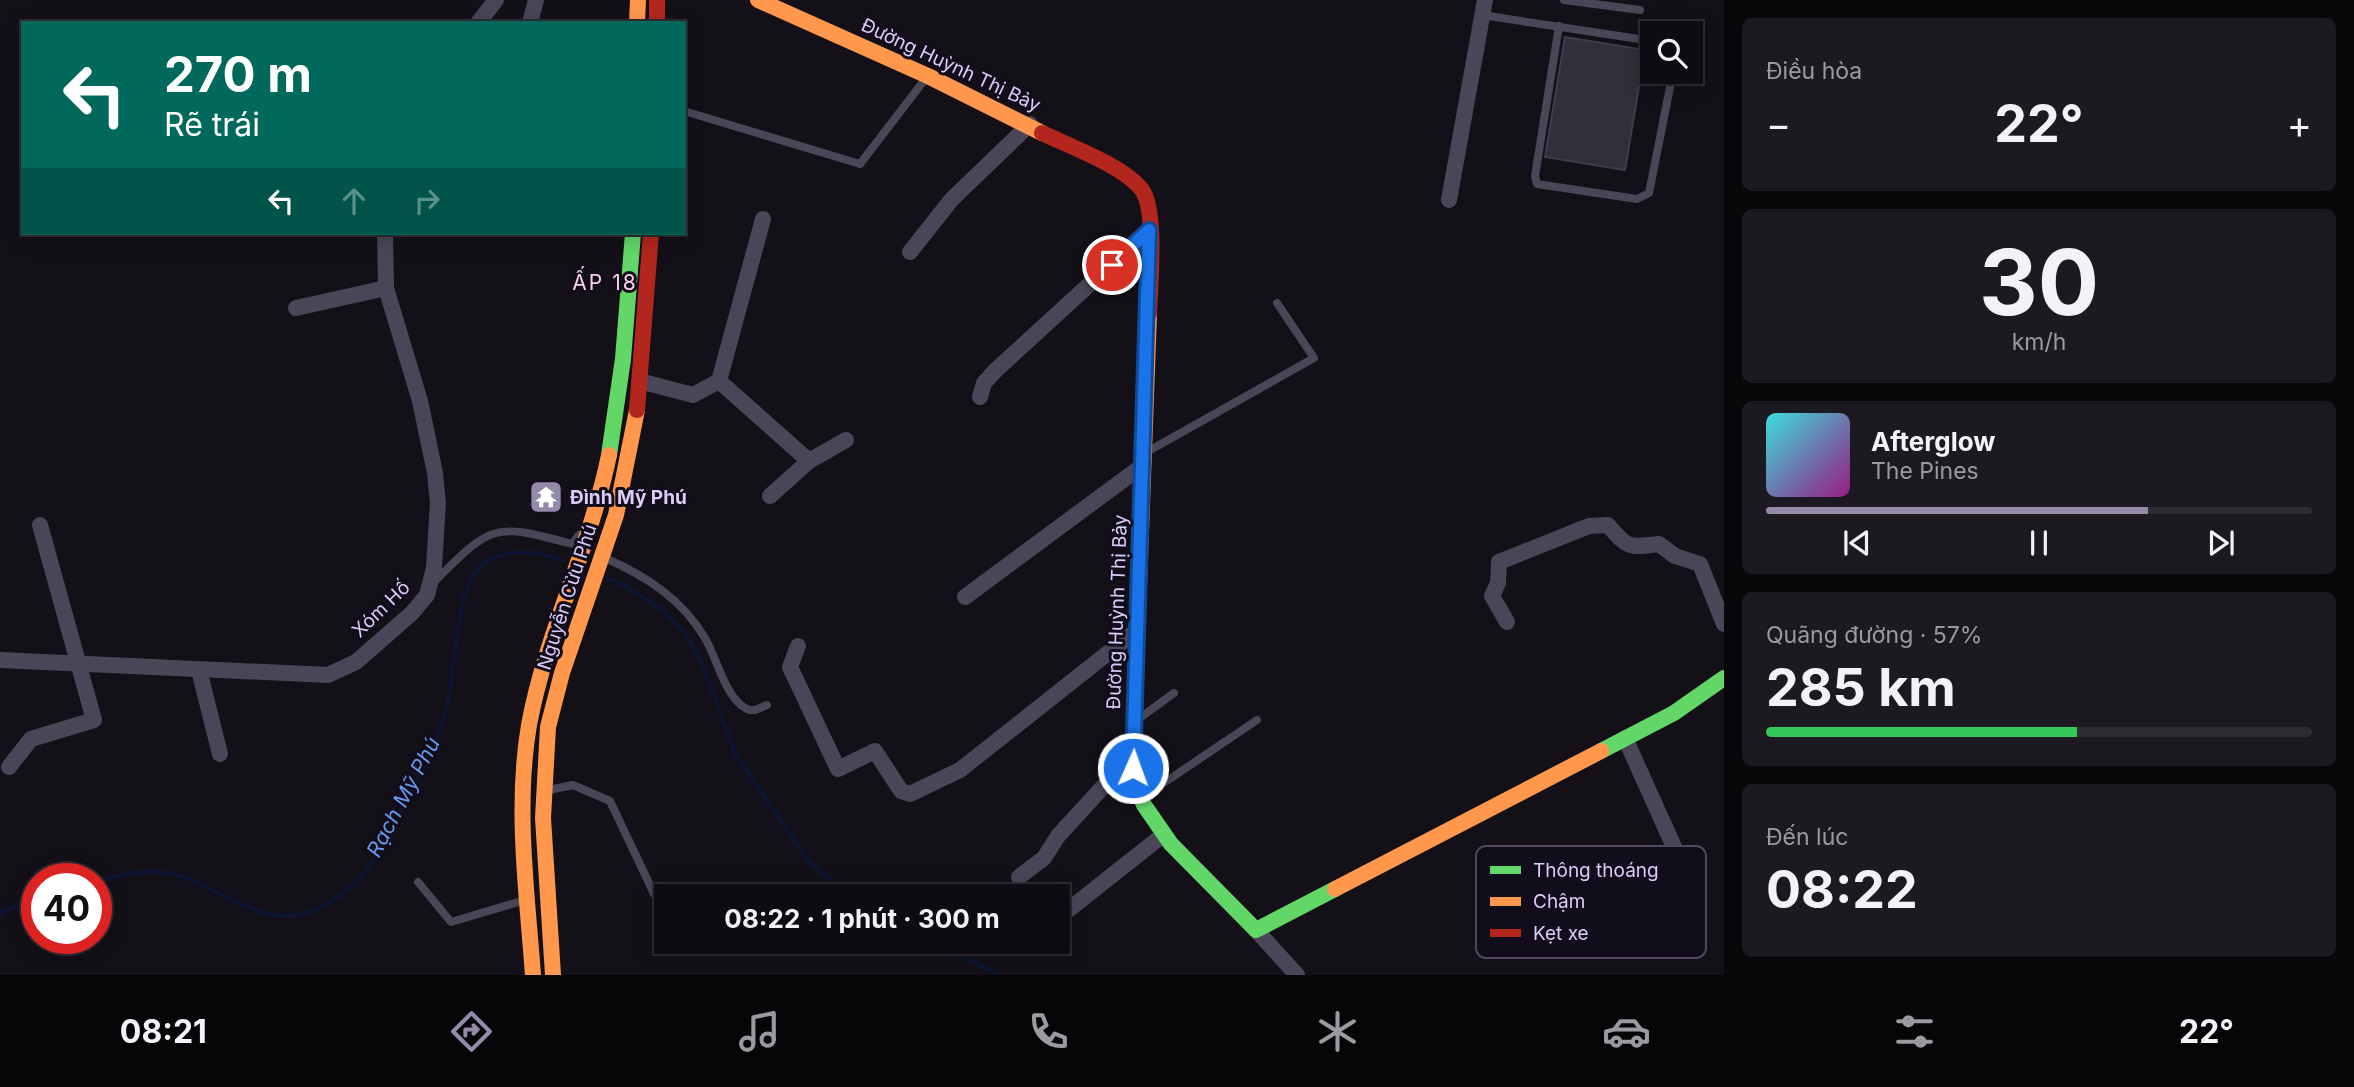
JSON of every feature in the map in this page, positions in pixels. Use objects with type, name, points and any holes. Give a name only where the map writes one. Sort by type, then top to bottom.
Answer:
[{"type":"street","points":[[480,21],[496,0]]},
{"type":"street","points":[[531,21],[536,0]]},
{"type":"street","points":[[637,21],[638,0]]},
{"type":"street","points":[[657,0],[657,21]]},
{"type":"street","name":"Đường Huỳnh Thị Bảy","points":[[758,0],[1030,124],[1118,172],[1142,190],[1149,230],[1133,754],[1135,783],[1140,799],[1163,835],[1256,930]]},
{"type":"street","points":[[1449,201],[1484,7]]},
{"type":"street","points":[[909,252],[952,199],[1030,124]]},
{"type":"street","points":[[643,382],[693,395],[719,381],[764,219]]},
{"type":"street","points":[[980,397],[984,383],[996,370],[1149,230]]},
{"type":"street","name":"Xóm Hố","points":[[0,660],[328,675],[356,662],[411,613],[431,585],[438,503],[435,473],[420,401],[386,288],[386,235]]},
{"type":"street","name":"Nguyễn Cửu Phú","points":[[533,975],[524,776],[529,726],[540,681],[604,484],[627,327],[633,235]]},
{"type":"street","name":"Nguyễn Cửu Phú","points":[[553,975],[544,791],[548,727],[616,516],[643,382],[652,235]]},
{"type":"street","points":[[296,308],[386,288]]},
{"type":"street","points":[[719,381],[809,461]]},
{"type":"street","points":[[771,496],[809,461],[846,440]]},
{"type":"street","points":[[965,597],[1142,460]]},
{"type":"street","points":[[9,767],[31,739],[94,720],[81,664],[40,526]]},
{"type":"street","points":[[1507,622],[1492,596],[1498,583],[1499,562],[1589,526],[1608,526],[1624,545],[1636,547],[1658,544],[1675,556],[1700,564],[1724,624]]},
{"type":"street","points":[[798,646],[790,667],[838,769],[875,751],[901,791],[910,793],[960,770],[1137,630]]},
{"type":"street","points":[[199,670],[220,754]]},
{"type":"street","points":[[1297,975],[1256,930],[1674,713],[1724,678]]},
{"type":"street","points":[[1625,738],[1674,846]]},
{"type":"street","points":[[1019,877],[1044,858],[1058,836],[1133,754]]},
{"type":"street","points":[[1070,909],[1163,835]]},
{"type":"lane","points":[[1564,0],[1620,4],[1640,10]]},
{"type":"lane","points":[[1484,7],[1559,26],[1640,39]]},
{"type":"lane","points":[[1559,26],[1535,176],[1537,184],[1637,199],[1649,193],[1671,84]]},
{"type":"lane","points":[[686,112],[860,164],[928,76]]},
{"type":"lane","points":[[1142,460],[1314,358],[1277,303]]},
{"type":"lane","points":[[431,585],[472,544],[496,531],[534,533],[574,544],[592,492],[604,484]]},
{"type":"lane","points":[[602,556],[661,587],[705,638],[731,691],[745,708],[754,710],[767,705]]},
{"type":"lane","points":[[1134,721],[1174,693]]},
{"type":"lane","points":[[1140,799],[1257,720]]},
{"type":"lane","points":[[544,791],[573,785],[610,801],[654,894]]},
{"type":"lane","points":[[418,882],[451,922],[528,899]]},
{"type":"building","points":[[1565,37],[1640,49],[1640,80],[1625,170],[1545,157]]},
{"type":"building","name":"Đình Mỹ Phú","points":[[537,482],[562,489],[555,513],[530,505]]},
{"type":"waterway","name":"Rạch Mỹ Phú","points":[[112,878],[151,872],[178,876],[252,908],[289,916],[309,912],[340,896],[360,878],[376,857],[413,790],[435,741],[448,701],[461,611],[471,578],[487,561],[508,553],[541,554],[562,561]]},
{"type":"waterway","name":"Rạch Mỹ Phú","points":[[608,579],[624,585],[664,611],[685,634],[701,661],[736,755],[808,860],[835,884]]},
{"type":"waterway","name":"Rạch Mỹ Phú","points":[[0,913],[21,903]]},
{"type":"waterway","name":"Rạch Mỹ Phú","points":[[960,954],[998,975]]},
{"type":"traffic: fast","points":[[609,455],[623,359],[633,235]]},
{"type":"traffic: fast","points":[[1138,614],[1133,754],[1136,786],[1144,805],[1171,844],[1256,930],[1335,889]]},
{"type":"traffic: fast","points":[[1601,751],[1674,713],[1724,678]]},
{"type":"traffic: slow","points":[[637,21],[638,0]]},
{"type":"traffic: slow","points":[[758,0],[928,76],[1042,133]]},
{"type":"traffic: slow","points":[[1138,614],[1149,314]]},
{"type":"traffic: slow","points":[[553,975],[543,818],[548,727],[562,673],[616,515],[637,410]]},
{"type":"traffic: slow","points":[[533,975],[523,819],[529,725],[546,657],[591,523],[609,455]]},
{"type":"traffic: slow","points":[[1335,889],[1601,751]]},
{"type":"traffic: jam","points":[[657,0],[657,21]]},
{"type":"traffic: jam","points":[[1042,133],[1110,165],[1134,181],[1142,190],[1147,200],[1151,231],[1149,314]]},
{"type":"traffic: jam","points":[[637,410],[651,235]]},
{"type":"place","name":"Đình Mỹ Phú","points":[[546,497]]},
{"type":"district","name":"ẤP 18","points":[[605,282]]},
{"type":"route","points":[[1112,265],[1149,230],[1151,247],[1133,768]]}]
